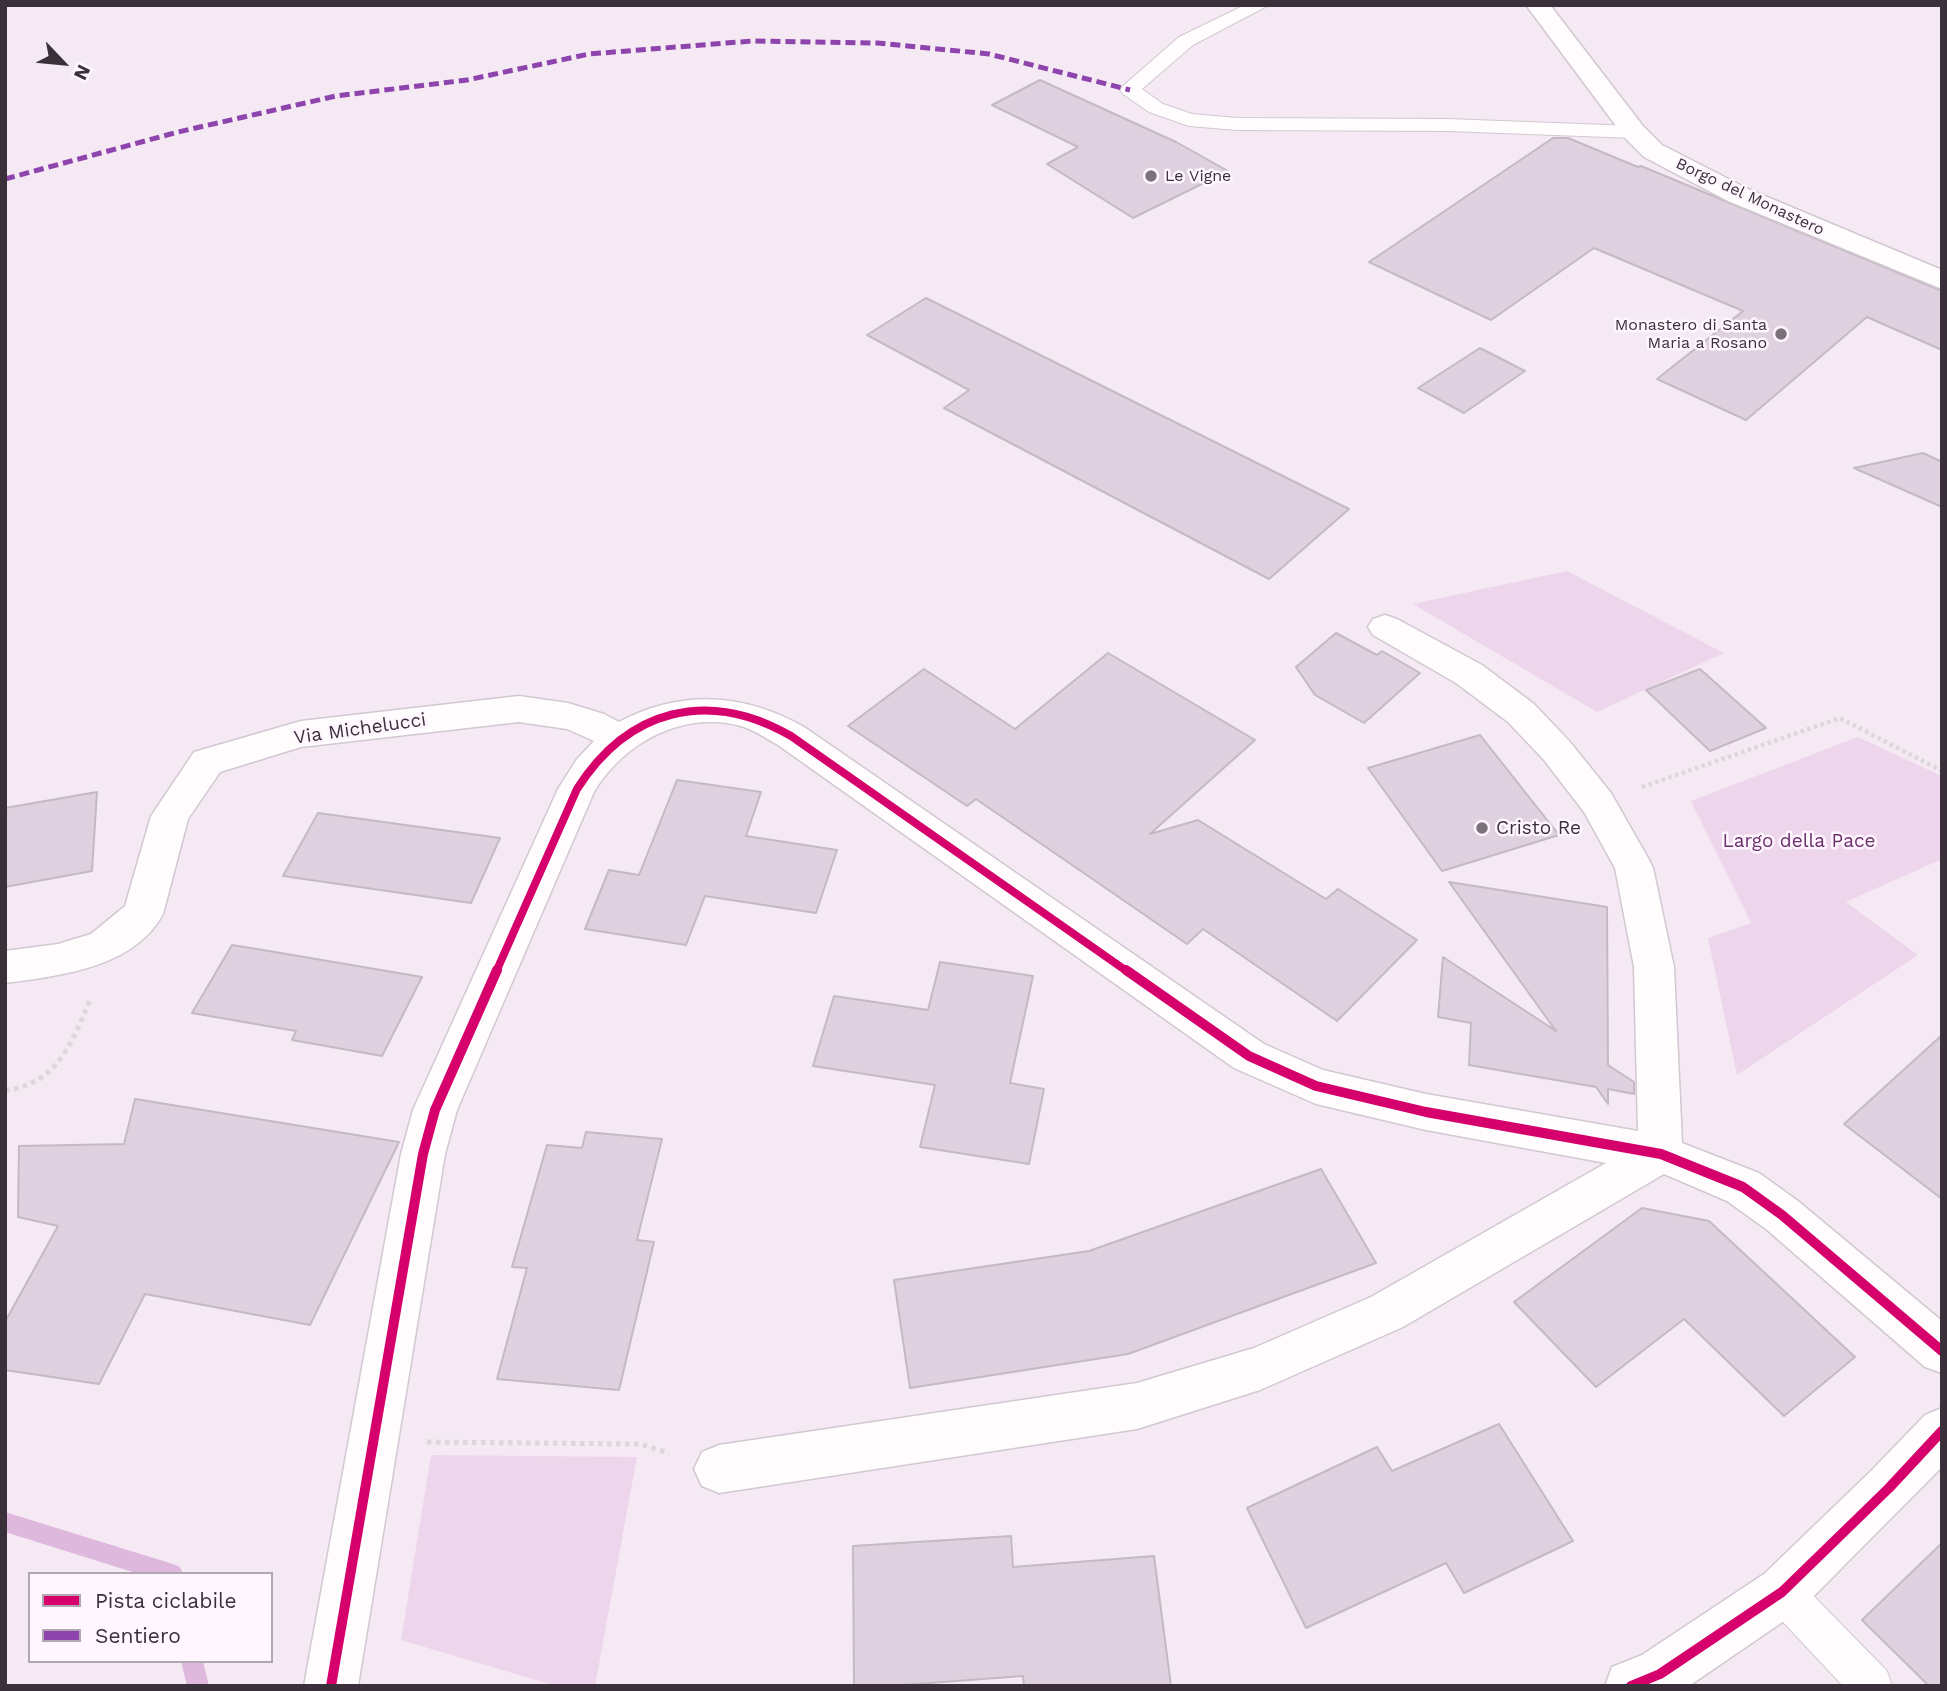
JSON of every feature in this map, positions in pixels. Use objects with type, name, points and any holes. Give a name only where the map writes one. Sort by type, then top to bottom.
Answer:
[{"type":"street","name":"Borgo del Monastero","points":[[1538,5],[1633,132],[1653,151],[1738,195],[1942,281]]},
{"type":"street","points":[[1385,627],[1469,674],[1521,713],[1557,751],[1598,803],[1634,867],[1654,967],[1661,1154]]},
{"type":"street","name":"Via Michelucci","points":[[5,967],[58,960],[105,946],[143,914],[170,816],[207,762],[301,734],[519,709],[568,716],[591,723],[620,739]]},
{"type":"street","points":[[331,1686],[423,1154],[435,1110],[577,789],[594,762],[620,739],[651,721],[688,712],[747,714],[791,736],[1249,1056],[1316,1086],[1414,1109],[1661,1154],[1742,1187],[1782,1215],[1942,1351]]},
{"type":"street","points":[[719,1469],[1137,1406],[1259,1368],[1387,1312],[1661,1154]]},
{"type":"street","points":[[1631,1686],[1660,1674],[1782,1592],[1889,1488],[1942,1431]]},
{"type":"lane","points":[[1260,5],[1186,41],[1130,90],[1156,108],[1189,120],[1237,124],[1448,125],[1633,132]]},
{"type":"lane","points":[[1782,1592],[1872,1686]]},
{"type":"path","points":[[1598,803],[1840,718],[1942,771]]},
{"type":"path","points":[[5,1090],[21,1091],[57,1067],[96,988],[105,946]]},
{"type":"path","points":[[374,1442],[640,1444],[719,1469]]},
{"type":"green space","points":[[1567,571],[1724,653],[1597,712],[1413,604]]},
{"type":"green space","name":"Largo della Pace","points":[[1858,737],[1942,776],[1942,859],[1846,902],[1918,955],[1737,1075],[1708,938],[1751,923],[1691,801]]},
{"type":"green space","points":[[431,1455],[637,1457],[595,1686],[556,1686],[401,1640]]},
{"type":"building","points":[[1040,80],[1176,142],[1228,171],[1133,218],[1047,164],[1078,147],[992,105]]},
{"type":"building","points":[[1553,138],[1568,138],[1641,166],[1942,291],[1942,350],[1867,317],[1746,420],[1657,379],[1743,311],[1594,248],[1491,320],[1369,262]]},
{"type":"building","points":[[926,298],[1349,509],[1269,579],[944,408],[969,390],[867,335]]},
{"type":"building","points":[[1480,348],[1525,371],[1464,413],[1418,388]]},
{"type":"building","points":[[1923,453],[1942,462],[1942,507],[1854,468]]},
{"type":"building","points":[[1336,633],[1377,655],[1382,651],[1420,673],[1364,723],[1315,695],[1296,667]]},
{"type":"building","points":[[1108,653],[1255,740],[1150,834],[1198,820],[1326,899],[1338,889],[1417,940],[1337,1021],[1203,929],[1187,944],[976,799],[967,806],[848,726],[924,669],[1015,729]]},
{"type":"building","points":[[1700,669],[1766,728],[1710,751],[1646,690]]},
{"type":"building","points":[[1480,735],[1559,835],[1442,871],[1368,768]]},
{"type":"building","points":[[677,780],[761,792],[746,836],[837,850],[816,913],[705,896],[686,945],[585,929],[609,870],[639,875]]},
{"type":"building","points":[[97,792],[92,871],[5,887],[5,808]]},
{"type":"building","points":[[318,813],[500,838],[471,903],[283,876]]},
{"type":"building","points":[[1449,882],[1607,907],[1608,1065],[1634,1082],[1634,1094],[1608,1089],[1608,1104],[1596,1087],[1469,1065],[1471,1023],[1438,1017],[1443,957],[1556,1031]]},
{"type":"building","points":[[232,945],[422,977],[382,1056],[292,1040],[296,1031],[192,1013]]},
{"type":"building","points":[[940,962],[1033,976],[1010,1083],[1044,1089],[1029,1164],[920,1147],[935,1085],[813,1066],[834,996],[928,1010]]},
{"type":"building","points":[[1942,1035],[1942,1199],[1844,1124]]},
{"type":"building","points":[[135,1099],[399,1142],[310,1325],[145,1294],[99,1384],[5,1370],[5,1322],[58,1226],[18,1217],[19,1146],[124,1144]]},
{"type":"building","points":[[586,1132],[662,1139],[637,1240],[654,1242],[619,1390],[497,1379],[527,1268],[512,1267],[547,1145],[582,1148]]},
{"type":"building","points":[[1321,1169],[1376,1263],[1128,1354],[910,1388],[894,1280],[1089,1251]]},
{"type":"building","points":[[1642,1208],[1709,1221],[1855,1357],[1784,1416],[1684,1319],[1596,1387],[1514,1302]]},
{"type":"building","points":[[1499,1424],[1573,1541],[1464,1593],[1446,1563],[1306,1628],[1247,1508],[1377,1447],[1392,1471]]},
{"type":"building","points":[[1011,1536],[1013,1567],[1154,1556],[1171,1686],[1024,1686],[1023,1676],[890,1686],[854,1686],[853,1546]]},
{"type":"building","points":[[1942,1543],[1942,1686],[1929,1686],[1862,1620]]},
{"type":"waterway","points":[[5,1522],[167,1572]]},
{"type":"waterway","points":[[192,1663],[198,1686]]},
{"type":"marked path","points":[[5,179],[178,132],[336,96],[467,80],[589,54],[752,41],[878,43],[989,54],[1130,90]]},
{"type":"cycle path","points":[[331,1686],[423,1154],[435,1110],[577,789],[609,747],[644,725],[685,712],[727,711],[747,715],[791,736],[1249,1056],[1316,1086],[1426,1112],[1661,1154],[1743,1187],[1782,1215],[1942,1351]]},
{"type":"cycle path","points":[[1631,1686],[1660,1674],[1782,1592],[1889,1488],[1942,1431]]},
{"type":"place","name":"Le Vigne","points":[[1151,176]]},
{"type":"place","name":"Monastero di Santa Maria a Rosano","points":[[1781,334]]},
{"type":"place","name":"Cristo Re","points":[[1482,828]]}]
